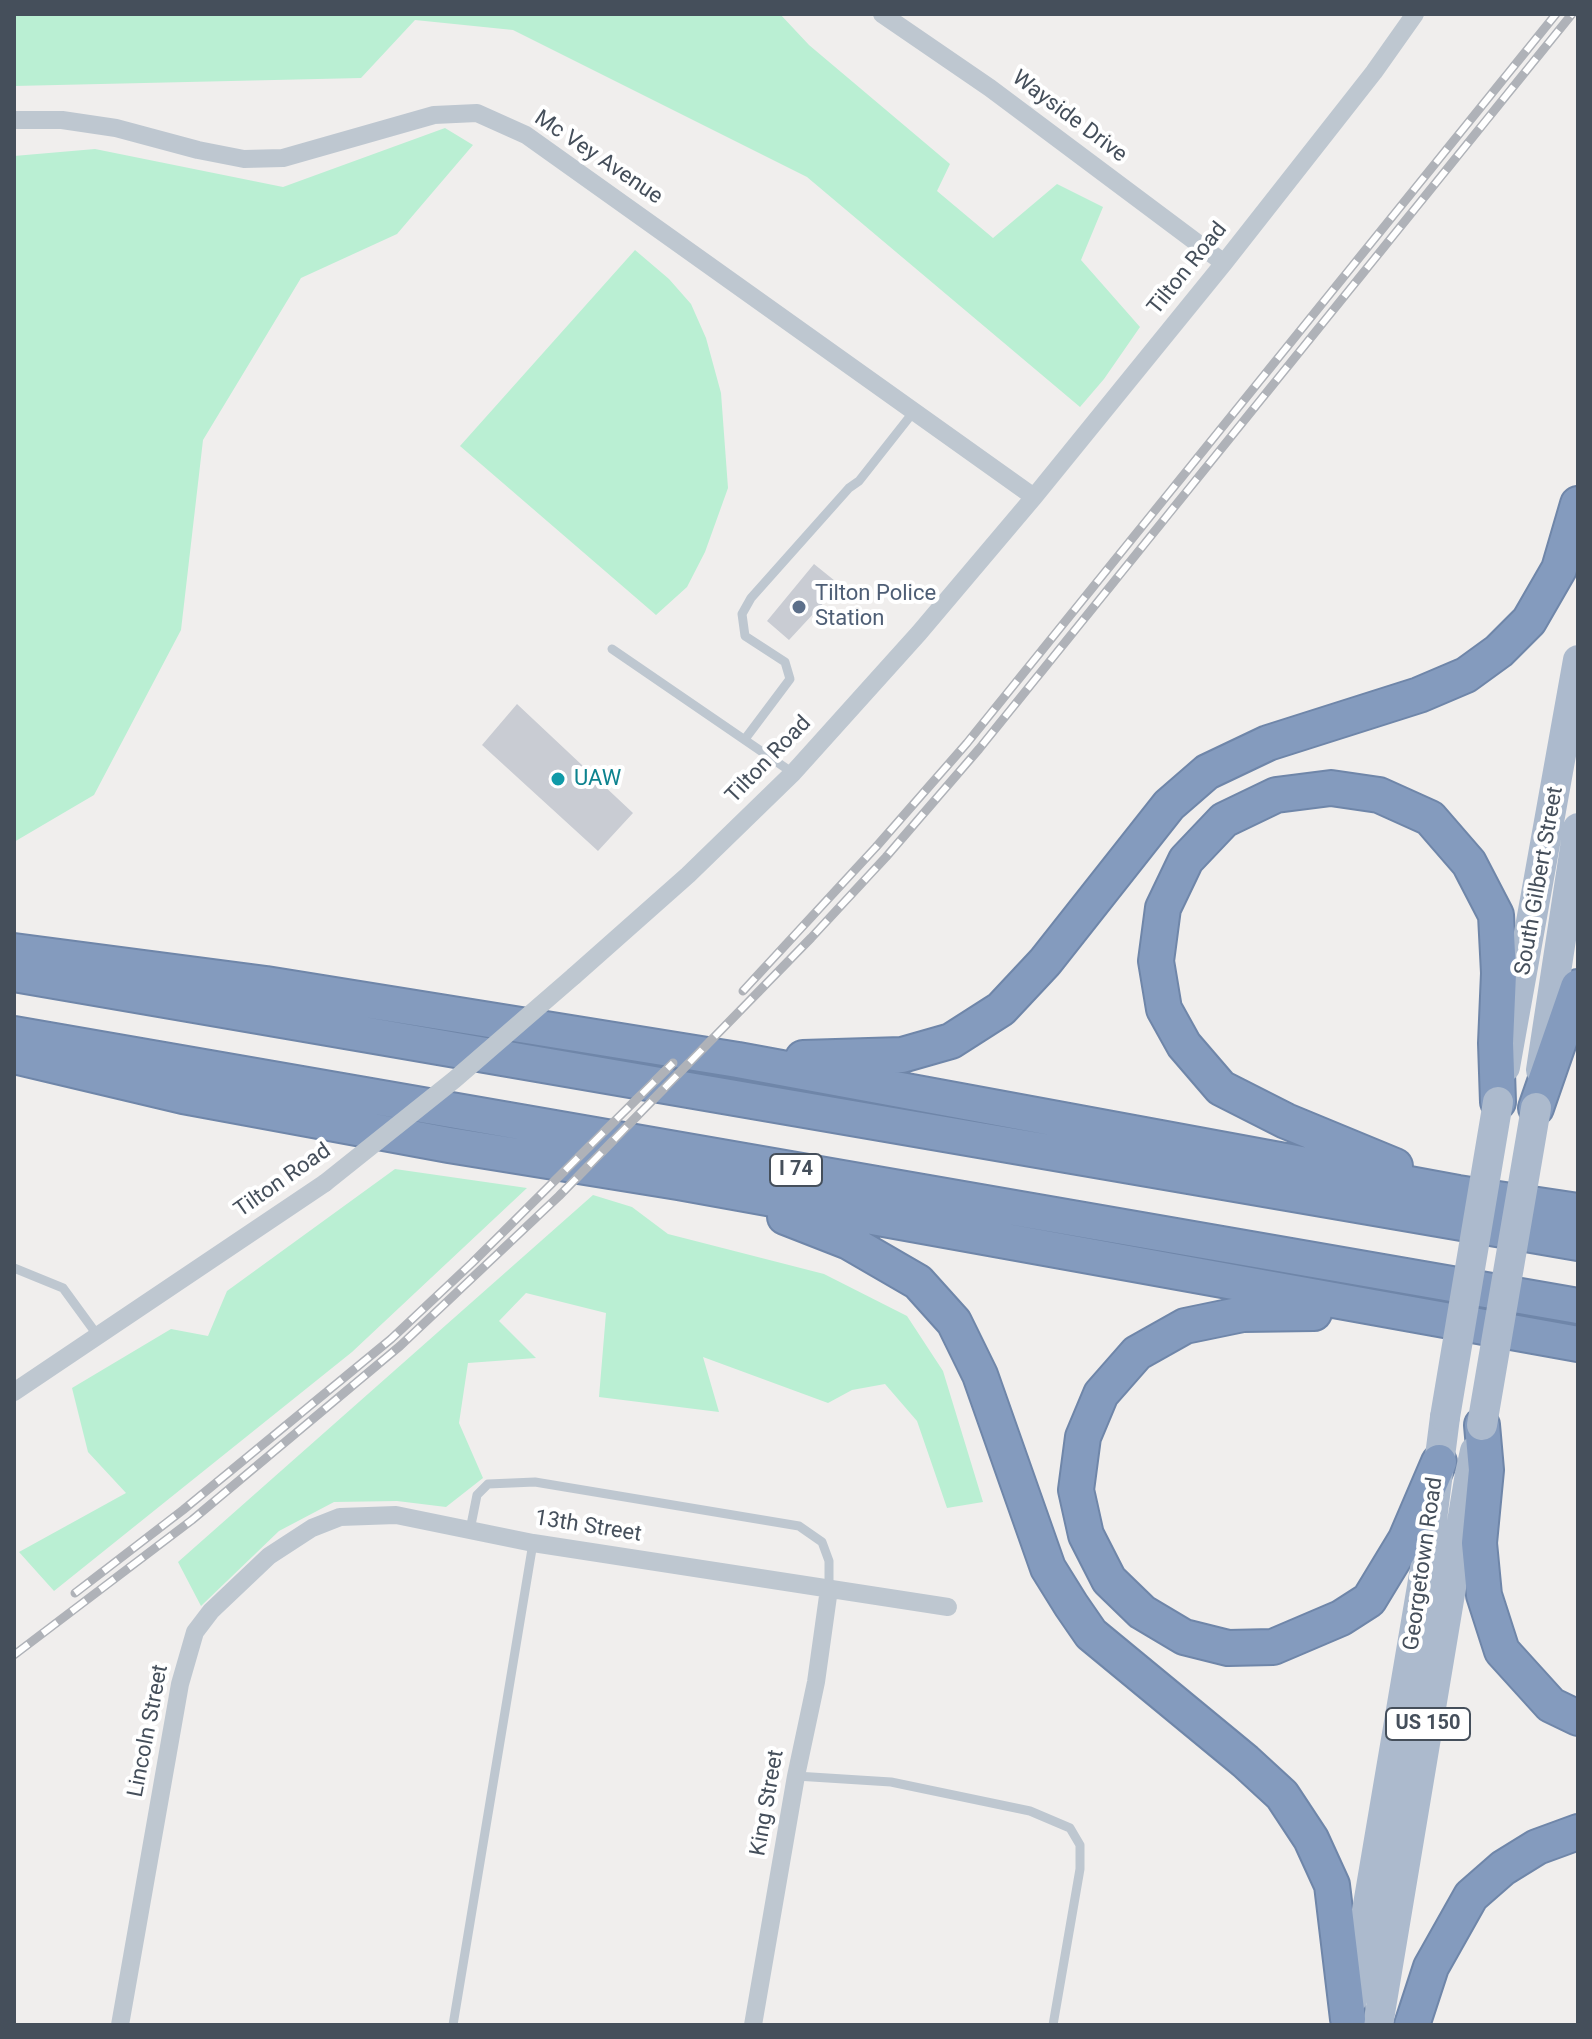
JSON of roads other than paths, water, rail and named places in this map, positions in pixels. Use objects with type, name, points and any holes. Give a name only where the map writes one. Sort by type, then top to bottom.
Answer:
[{"type":"highway","points":[[738,1060],[902,1055],[951,1041],[1001,1009],[1045,962],[1169,805],[1207,772],[1268,743],[1419,695],[1466,675],[1499,651],[1529,621],[1559,569],[1578,504]]},
{"type":"highway","points":[[1458,1193],[1286,1121],[1221,1088],[1184,1045],[1164,1009],[1156,961],[1163,908],[1186,860],[1224,820],[1276,795],[1331,788],[1379,795],[1430,818],[1469,863],[1496,915],[1498,1102]]},
{"type":"highway","points":[[14,951],[266,984],[738,1060],[1458,1193],[1569,1208]]},
{"type":"highway","points":[[14,974],[1578,1243]]},
{"type":"highway","points":[[1536,1108],[1578,987]]},
{"type":"highway","name":"I 74","points":[[14,1034],[1578,1306]]},
{"type":"highway","points":[[14,1056],[183,1096],[449,1145],[678,1182],[1569,1344]]},
{"type":"highway","points":[[678,1182],[761,1207],[849,1242],[918,1282],[954,1322],[980,1375],[1048,1568],[1091,1634],[1282,1795],[1311,1839],[1332,1885],[1358,2023]]},
{"type":"highway","points":[[1392,1312],[1243,1314],[1185,1326],[1137,1353],[1101,1394],[1083,1437],[1076,1490],[1086,1535],[1109,1580],[1142,1612],[1173,1631],[1184,1637],[1228,1648],[1273,1647],[1341,1618],[1369,1600],[1406,1539],[1439,1462]]},
{"type":"highway","points":[[1482,1425],[1486,1470],[1479,1543],[1484,1595],[1502,1651],[1551,1705],[1578,1718]]},
{"type":"highway","points":[[1412,2025],[1431,1967],[1471,1896],[1503,1868],[1537,1847],[1578,1832]]},
{"type":"main road","name":"South Gilbert Street","points":[[1498,1102],[1519,1001],[1578,660]]},
{"type":"main road","name":"South Gilbert Street","points":[[1536,1108],[1546,1024],[1578,828]]},
{"type":"main road","name":"Georgetown Road","points":[[1358,2023],[1445,1417],[1498,1102]]},
{"type":"main road","name":"Georgetown Road","points":[[1358,2023],[1482,1425],[1536,1108]]},
{"type":"street","name":"Wayside Drive","points":[[882,14],[990,88],[1224,263]]},
{"type":"street","name":"Tilton Road","points":[[14,1392],[325,1183],[454,1080],[574,976],[688,875],[793,773],[919,633],[1034,497],[1224,263],[1374,72],[1415,14]]},
{"type":"street","name":"Mc Vey Avenue","points":[[14,120],[62,120],[116,128],[244,159],[283,158],[434,115],[477,113],[526,135],[1034,497]]},
{"type":"street","name":"13th Street","points":[[340,1517],[396,1515],[533,1543],[948,1607]]},
{"type":"street","name":"Lincoln Street","points":[[120,2025],[180,1684],[195,1632],[211,1611],[269,1556],[312,1528],[340,1517]]},
{"type":"street","name":"King Street","points":[[753,2025],[796,1776],[816,1682],[829,1589]]},
{"type":"lane","points":[[745,739],[790,679],[785,662],[745,636],[742,614],[751,598],[839,499],[859,481],[915,410]]},
{"type":"lane","points":[[612,649],[793,773]]},
{"type":"lane","points":[[14,1268],[63,1288],[98,1336]]},
{"type":"lane","points":[[470,1530],[477,1495],[488,1484],[535,1482],[799,1526],[822,1542],[829,1561],[829,1589]]},
{"type":"lane","points":[[453,2025],[533,1543]]},
{"type":"lane","points":[[796,1776],[891,1782],[1030,1811],[1070,1828],[1080,1845],[1080,1869],[1053,2025]]},
{"type":"railway","points":[[743,991],[967,743],[1556,14]]},
{"type":"railway","points":[[14,1655],[192,1520],[400,1346],[559,1196],[811,938],[979,749],[1572,14]]},
{"type":"railway","points":[[75,1593],[183,1510],[391,1339],[673,1063]]},
{"type":"place","name":"Tilton Police Station","points":[[799,607]]},
{"type":"place","name":"UAW","points":[[558,779]]}]
